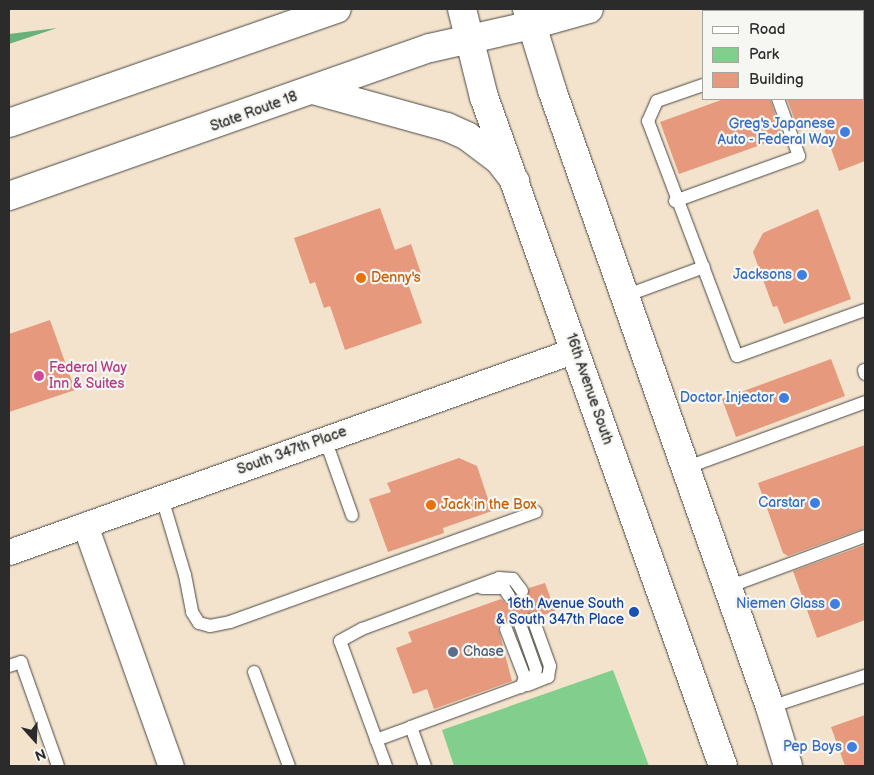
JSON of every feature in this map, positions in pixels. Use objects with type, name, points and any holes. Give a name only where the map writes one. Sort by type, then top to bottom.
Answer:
[{"type":"main road","points":[[270,32],[310,9]]},
{"type":"main road","points":[[9,123],[337,9]]},
{"type":"main road","name":"16th Avenue South","points":[[462,9],[484,97],[723,766]]},
{"type":"main road","name":"State Route 18","points":[[9,196],[430,48],[500,33],[530,17],[589,9]]},
{"type":"main road","points":[[530,17],[625,296],[770,707],[788,766]]},
{"type":"main road","points":[[312,90],[447,127],[467,136],[498,159],[515,181]]},
{"type":"street","name":"South 347th Place","points":[[9,552],[575,350]]},
{"type":"street","points":[[85,525],[171,766]]},
{"type":"lane","points":[[702,85],[657,101],[648,121],[675,201],[704,267],[737,356],[865,310]]},
{"type":"lane","points":[[675,201],[799,156],[778,100]]},
{"type":"lane","points":[[625,296],[704,267]]},
{"type":"lane","points":[[685,468],[865,402]]},
{"type":"lane","points":[[325,439],[352,515]]},
{"type":"lane","points":[[162,498],[186,575],[193,615],[202,625],[215,626],[536,512]]},
{"type":"lane","points":[[728,587],[865,536]]},
{"type":"lane","points":[[386,766],[340,641],[362,629],[477,588],[498,578],[513,579],[522,591]]},
{"type":"lane","points":[[477,588],[504,588],[509,596]]},
{"type":"lane","points":[[477,588],[486,588],[496,600]]},
{"type":"lane","points":[[376,740],[548,677],[550,666],[533,619]]},
{"type":"lane","points":[[520,624],[536,669],[533,682],[521,687]]},
{"type":"lane","points":[[506,629],[525,678],[521,687]]},
{"type":"lane","points":[[9,666],[21,662],[58,766]]},
{"type":"lane","points":[[254,672],[289,766]]},
{"type":"lane","points":[[770,707],[865,676]]},
{"type":"lane","points":[[411,727],[425,766]]},
{"type":"green space","points":[[57,28],[9,44],[9,34]]},
{"type":"green space","points":[[613,670],[649,766],[454,766],[442,730]]},
{"type":"building","name":"Greg's Japanese Auto - Federal Way","points":[[865,99],[865,161],[839,171],[822,123],[799,131],[787,100]]},
{"type":"building","points":[[721,100],[770,100],[783,137],[679,174],[660,122]]},
{"type":"building","name":"Denny's","points":[[380,208],[395,250],[411,244],[422,276],[407,281],[422,323],[345,350],[330,306],[324,308],[315,282],[310,284],[294,238]]},
{"type":"building","name":"Jacksons","points":[[818,209],[851,299],[784,324],[777,306],[773,307],[753,252],[763,233]]},
{"type":"building","name":"Federal Way Inn & Suites","points":[[50,320],[75,390],[9,412],[9,334]]},
{"type":"building","name":"Doctor Injector","points":[[831,359],[845,396],[736,437],[722,399]]},
{"type":"building","name":"Carstar","points":[[865,445],[865,528],[788,556],[783,553],[758,483]]},
{"type":"building","name":"Jack in the Box","points":[[459,458],[477,466],[492,511],[443,528],[444,533],[388,552],[369,499],[391,492],[387,483]]},
{"type":"building","name":"Niemen Glass","points":[[865,545],[865,620],[817,638],[793,571]]},
{"type":"building","name":"Chase","points":[[545,583],[555,611],[541,616],[531,611],[525,618],[517,617],[512,624],[504,621],[498,627],[512,681],[434,709],[427,689],[413,694],[396,648],[412,642],[408,632],[501,599],[506,603],[513,603],[517,597],[527,597],[529,588]]},
{"type":"building","name":"Pep Boys","points":[[865,715],[865,766],[845,766],[831,727]]},
{"type":"place","name":"Greg's Japanese Auto - Federal Way","points":[[845,132]]},
{"type":"place","name":"Jacksons","points":[[802,275]]},
{"type":"place","name":"Denny's","points":[[361,278]]},
{"type":"place","name":"Federal Way Inn & Suites","points":[[39,376]]},
{"type":"place","name":"Doctor Injector","points":[[784,398]]},
{"type":"place","name":"Carstar","points":[[815,503]]},
{"type":"place","name":"Jack in the Box","points":[[431,505]]},
{"type":"place","name":"Niemen Glass","points":[[835,604]]},
{"type":"place","name":"16th Avenue South & South 347th Place","points":[[634,612]]},
{"type":"place","name":"Chase","points":[[453,652]]},
{"type":"place","name":"Pep Boys","points":[[852,747]]}]
